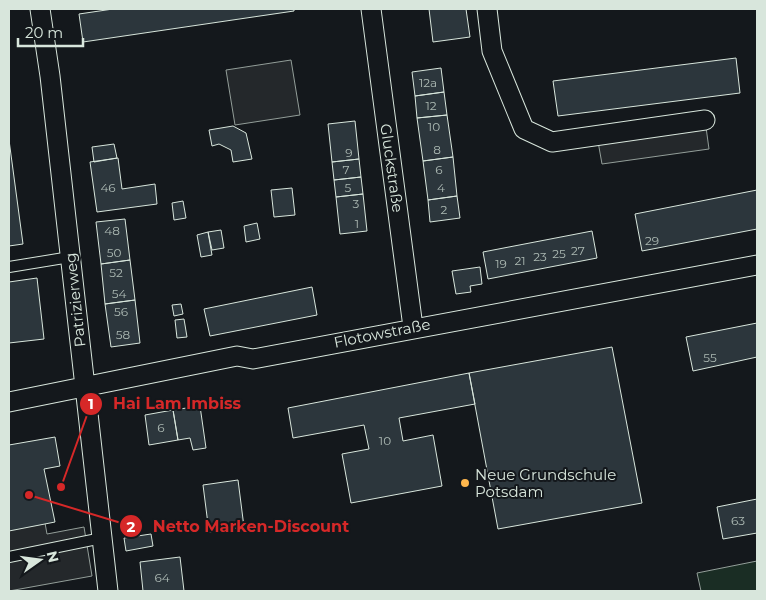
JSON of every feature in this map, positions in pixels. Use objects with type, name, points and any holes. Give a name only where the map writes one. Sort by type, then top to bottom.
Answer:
[{"type":"street","name":"Patrizierweg","points":[[40,9],[108,591]]},
{"type":"street","name":"Gluckstraße","points":[[372,9],[413,327]]},
{"type":"street","points":[[487,9],[492,51],[524,129],[552,142],[705,120]]},
{"type":"street","name":"Flotowstraße","points":[[9,402],[238,356],[253,358],[757,265]]},
{"type":"lane","points":[[9,267],[70,257]]},
{"type":"lane","points":[[9,557],[102,538]]},
{"type":"green space","points":[[757,561],[757,591],[701,591],[697,573]]},
{"type":"shaded area","points":[[291,60],[300,115],[235,125],[226,70]]},
{"type":"shaded area","points":[[705,120],[709,149],[602,164],[597,136]]},
{"type":"shaded area","points":[[45,523],[47,534],[84,527],[92,576],[9,591],[9,530]]},
{"type":"building","points":[[113,9],[294,9],[294,11],[83,42],[79,14]]},
{"type":"building","points":[[429,9],[466,9],[470,37],[433,42]]},
{"type":"building","points":[[736,58],[740,93],[558,116],[553,81]]},
{"type":"building","points":[[441,68],[444,92],[415,96],[412,72]]},
{"type":"building","points":[[444,92],[447,115],[417,118],[415,96]]},
{"type":"building","points":[[447,115],[453,157],[423,161],[417,118]]},
{"type":"building","points":[[355,121],[359,159],[332,162],[328,124]]},
{"type":"building","points":[[233,126],[246,133],[252,159],[233,162],[231,150],[219,144],[212,146],[209,130]]},
{"type":"building","points":[[9,140],[23,244],[9,246]]},
{"type":"building","points":[[114,144],[117,158],[94,162],[92,147]]},
{"type":"building","points":[[453,157],[457,196],[428,200],[423,161]]},
{"type":"building","points":[[118,158],[122,189],[155,184],[157,204],[97,212],[90,162]]},
{"type":"building","points":[[359,159],[361,177],[334,180],[332,162]]},
{"type":"building","points":[[361,177],[363,194],[336,197],[334,180]]},
{"type":"building","points":[[292,188],[295,215],[274,217],[271,190]]},
{"type":"building","points":[[757,190],[757,229],[642,251],[635,214]]},
{"type":"building","points":[[363,194],[367,231],[340,234],[336,197]]},
{"type":"building","points":[[457,196],[460,218],[430,222],[428,200]]},
{"type":"building","points":[[183,201],[186,218],[174,220],[172,203]]},
{"type":"building","points":[[125,219],[130,260],[101,264],[96,222]]},
{"type":"building","points":[[257,223],[260,239],[246,242],[244,226]]},
{"type":"building","points":[[221,230],[224,248],[212,250],[208,232]]},
{"type":"building","points":[[592,231],[597,258],[488,279],[483,252]]},
{"type":"building","points":[[208,232],[212,255],[201,257],[197,235]]},
{"type":"building","points":[[130,260],[135,300],[105,304],[101,264]]},
{"type":"building","points":[[480,267],[482,284],[470,286],[471,292],[456,294],[452,271]]},
{"type":"building","points":[[37,278],[44,339],[9,343],[9,282]]},
{"type":"building","points":[[312,287],[317,315],[210,336],[204,309]]},
{"type":"building","points":[[135,300],[140,343],[111,347],[105,304]]},
{"type":"building","points":[[181,304],[183,314],[174,316],[172,305]]},
{"type":"building","points":[[184,319],[187,337],[177,338],[175,320]]},
{"type":"building","points":[[757,323],[757,357],[693,371],[686,337]]},
{"type":"building","points":[[612,347],[642,503],[498,529],[469,373]]},
{"type":"building","points":[[469,373],[475,404],[399,418],[403,441],[433,435],[442,486],[351,503],[342,454],[369,449],[364,425],[293,438],[288,408]]},
{"type":"building","points":[[200,406],[206,448],[193,450],[190,438],[178,440],[173,410]]},
{"type":"building","points":[[173,410],[178,440],[149,445],[145,415]]},
{"type":"building","points":[[55,437],[60,466],[44,469],[55,522],[9,531],[9,445]]},
{"type":"building","points":[[238,480],[244,527],[209,532],[203,485]]},
{"type":"building","points":[[757,499],[757,533],[723,539],[717,507]]},
{"type":"building","points":[[151,534],[153,546],[126,551],[124,538]]},
{"type":"building","points":[[180,557],[184,591],[143,591],[140,562]]},
{"type":"place","name":"Neue Grundschule Potsdam","points":[[465,483]]},
{"type":"place","name":"Hai Lam Imbiss","points":[[61,487]]},
{"type":"place","name":"Netto Marken-Discount","points":[[29,495]]}]
